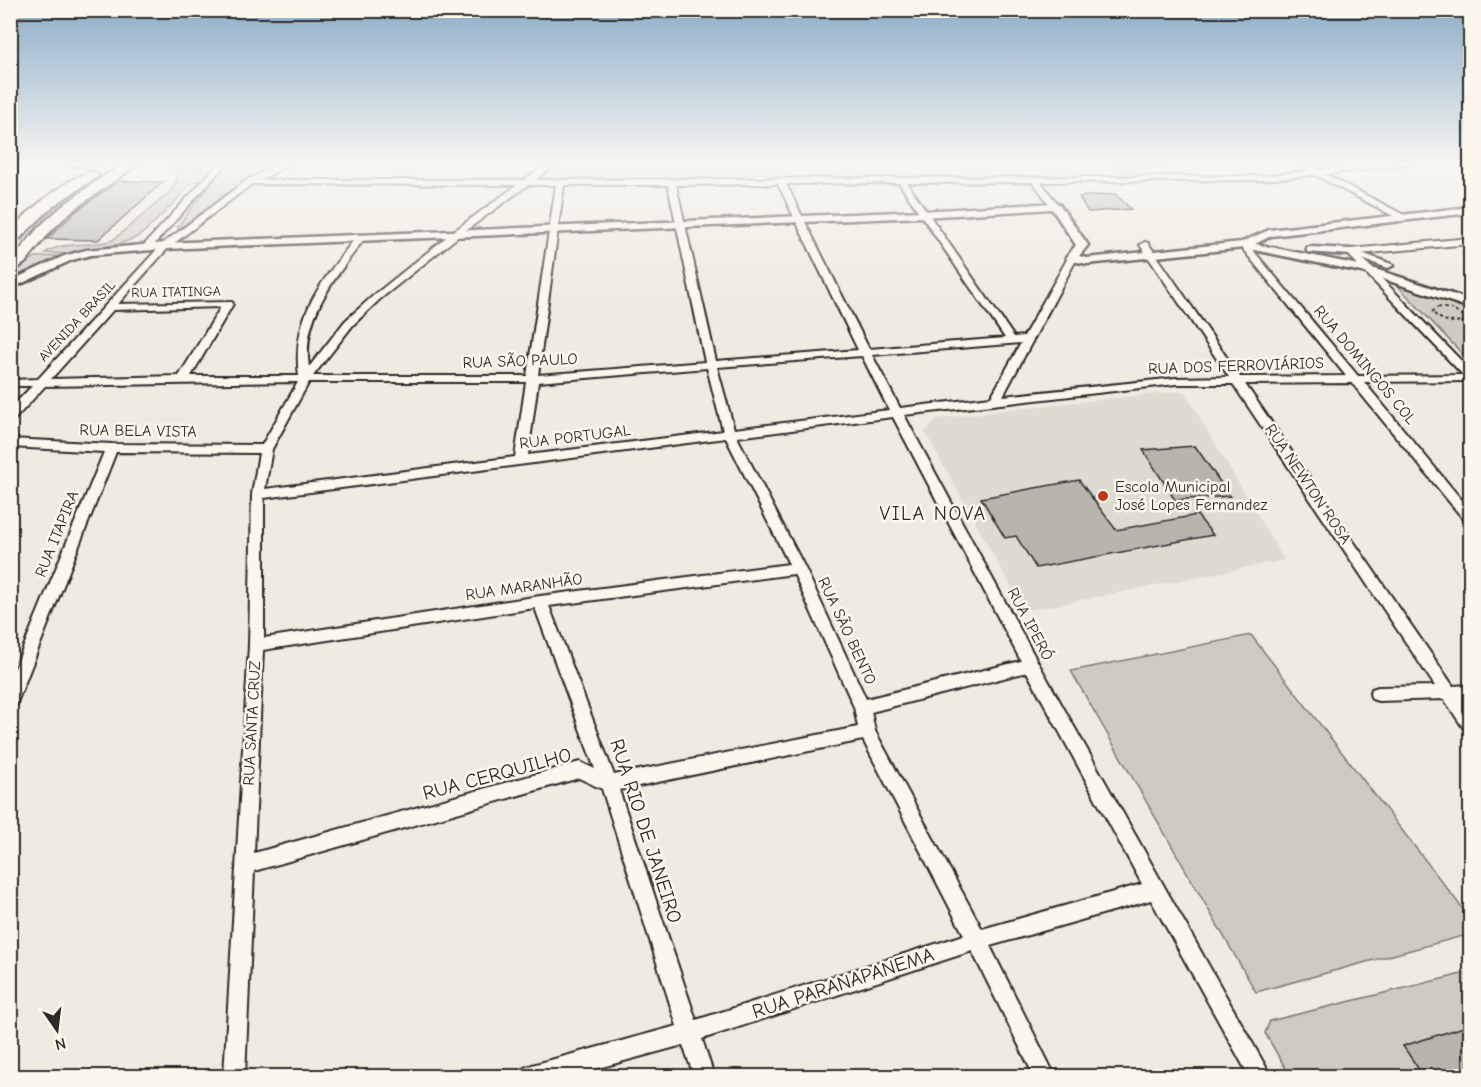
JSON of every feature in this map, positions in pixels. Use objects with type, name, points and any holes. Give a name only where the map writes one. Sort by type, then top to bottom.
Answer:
[{"type":"main road","points":[[10,240],[39,213]]},
{"type":"main road","points":[[10,269],[25,257],[45,229],[63,213]]},
{"type":"street","points":[[146,248],[178,213]]},
{"type":"street","name":"AVENIDA BRASIL","points":[[10,417],[165,246],[209,213]]},
{"type":"street","name":"RUA SANTA CRUZ","points":[[234,1077],[256,645],[258,494],[266,449],[305,379],[349,323],[376,298],[486,213]]},
{"type":"street","points":[[521,460],[557,213]]},
{"type":"street","name":"RUA SÃO BENTO","points":[[677,213],[711,364],[730,435],[798,567],[862,707],[867,732],[1045,1077]]},
{"type":"street","name":"RUA IPERÓ","points":[[796,213],[897,414],[1031,665],[1261,1077]]},
{"type":"street","points":[[10,286],[68,258],[90,252],[165,246],[944,213]]},
{"type":"street","points":[[1060,213],[1091,246]]},
{"type":"street","points":[[1393,213],[1403,218]]},
{"type":"street","points":[[1244,245],[1269,233],[1447,213]]},
{"type":"street","points":[[923,214],[1012,341]]},
{"type":"street","points":[[1072,258],[1087,261],[1234,236],[1258,238],[1304,249],[1351,252],[1470,241]]},
{"type":"street","points":[[305,379],[301,349],[308,318],[321,292],[359,239]]},
{"type":"street","points":[[1458,242],[1470,246]]},
{"type":"street","points":[[995,400],[1072,258],[1091,246],[1148,250],[1244,245],[1365,269],[1470,304]]},
{"type":"street","name":"RUA DOMINGOS COL","points":[[1244,245],[1470,518]]},
{"type":"street","name":"RUA NEWTON ROSA","points":[[1148,250],[1470,724]]},
{"type":"street","points":[[1351,252],[1470,377]]},
{"type":"street","points":[[1351,252],[1470,295]]},
{"type":"street","name":"RUA ITATINGA","points":[[110,307],[228,304],[183,379]]},
{"type":"street","name":"RUA SÃO PAULO","points":[[10,383],[183,379],[533,379],[1029,339]]},
{"type":"street","name":"RUA DOS FERROVIÁRIOS","points":[[897,414],[995,400],[1176,381],[1238,382],[1470,377]]},
{"type":"street","name":"RUA PORTUGAL","points":[[258,494],[897,414]]},
{"type":"street","name":"RUA BELA VISTA","points":[[10,443],[112,448],[266,449]]},
{"type":"street","name":"RUA ITAPIRA","points":[[10,700],[112,448]]},
{"type":"street","name":"RUA MARANHÃO","points":[[256,645],[540,602],[798,567]]},
{"type":"street","name":"RUA RIO DE JANEIRO","points":[[540,602],[609,784],[704,1077]]},
{"type":"street","points":[[862,707],[1031,665]]},
{"type":"street","points":[[1378,694],[1470,692]]},
{"type":"street","points":[[609,784],[867,732]]},
{"type":"street","name":"RUA CERQUILHO","points":[[244,865],[580,770],[609,784]]},
{"type":"street","name":"RUA PARANAPANEMA","points":[[532,1077],[689,1033],[976,940],[1155,890]]},
{"type":"path","points":[[1461,322],[1463,316],[1456,311],[1443,307],[1433,310],[1434,315],[1443,320],[1461,322],[1470,328]]},
{"type":"shaded area","points":[[47,213],[51,213],[25,242],[22,242],[27,232]]},
{"type":"shaded area","points":[[145,213],[164,213],[143,233],[119,244],[68,254],[45,253],[68,245],[96,244],[113,240]]},
{"type":"shaded area","points":[[188,213],[201,213],[178,229]]},
{"type":"shaded area","points":[[61,256],[11,280],[11,276],[35,257]]},
{"type":"shaded area","points":[[1398,286],[1412,288],[1470,310],[1470,362]]},
{"type":"shaded area","name":"Escola Municipal José Lopes Fernandez","points":[[1184,391],[1284,560],[1031,610],[1019,601],[925,432],[937,419]]},
{"type":"shaded area","points":[[1251,635],[1470,918],[1470,934],[1256,992],[1071,671]]},
{"type":"shaded area","points":[[1470,972],[1470,1076],[1290,1076],[1265,1033],[1270,1021]]},
{"type":"building","points":[[74,213],[129,213],[98,240],[47,239]]},
{"type":"building","points":[[1195,446],[1230,496],[1175,500],[1143,450]]},
{"type":"building","points":[[1079,480],[1116,530],[1197,515],[1213,535],[1036,568],[1016,536],[1005,538],[981,498]]},
{"type":"building","points":[[1470,1025],[1470,1077],[1424,1077],[1403,1046]]},
{"type":"place","name":"Escola Municipal José Lopes Fernandez","points":[[1103,496]]},
{"type":"district","name":"VILA NOVA","points":[[933,513]]}]
